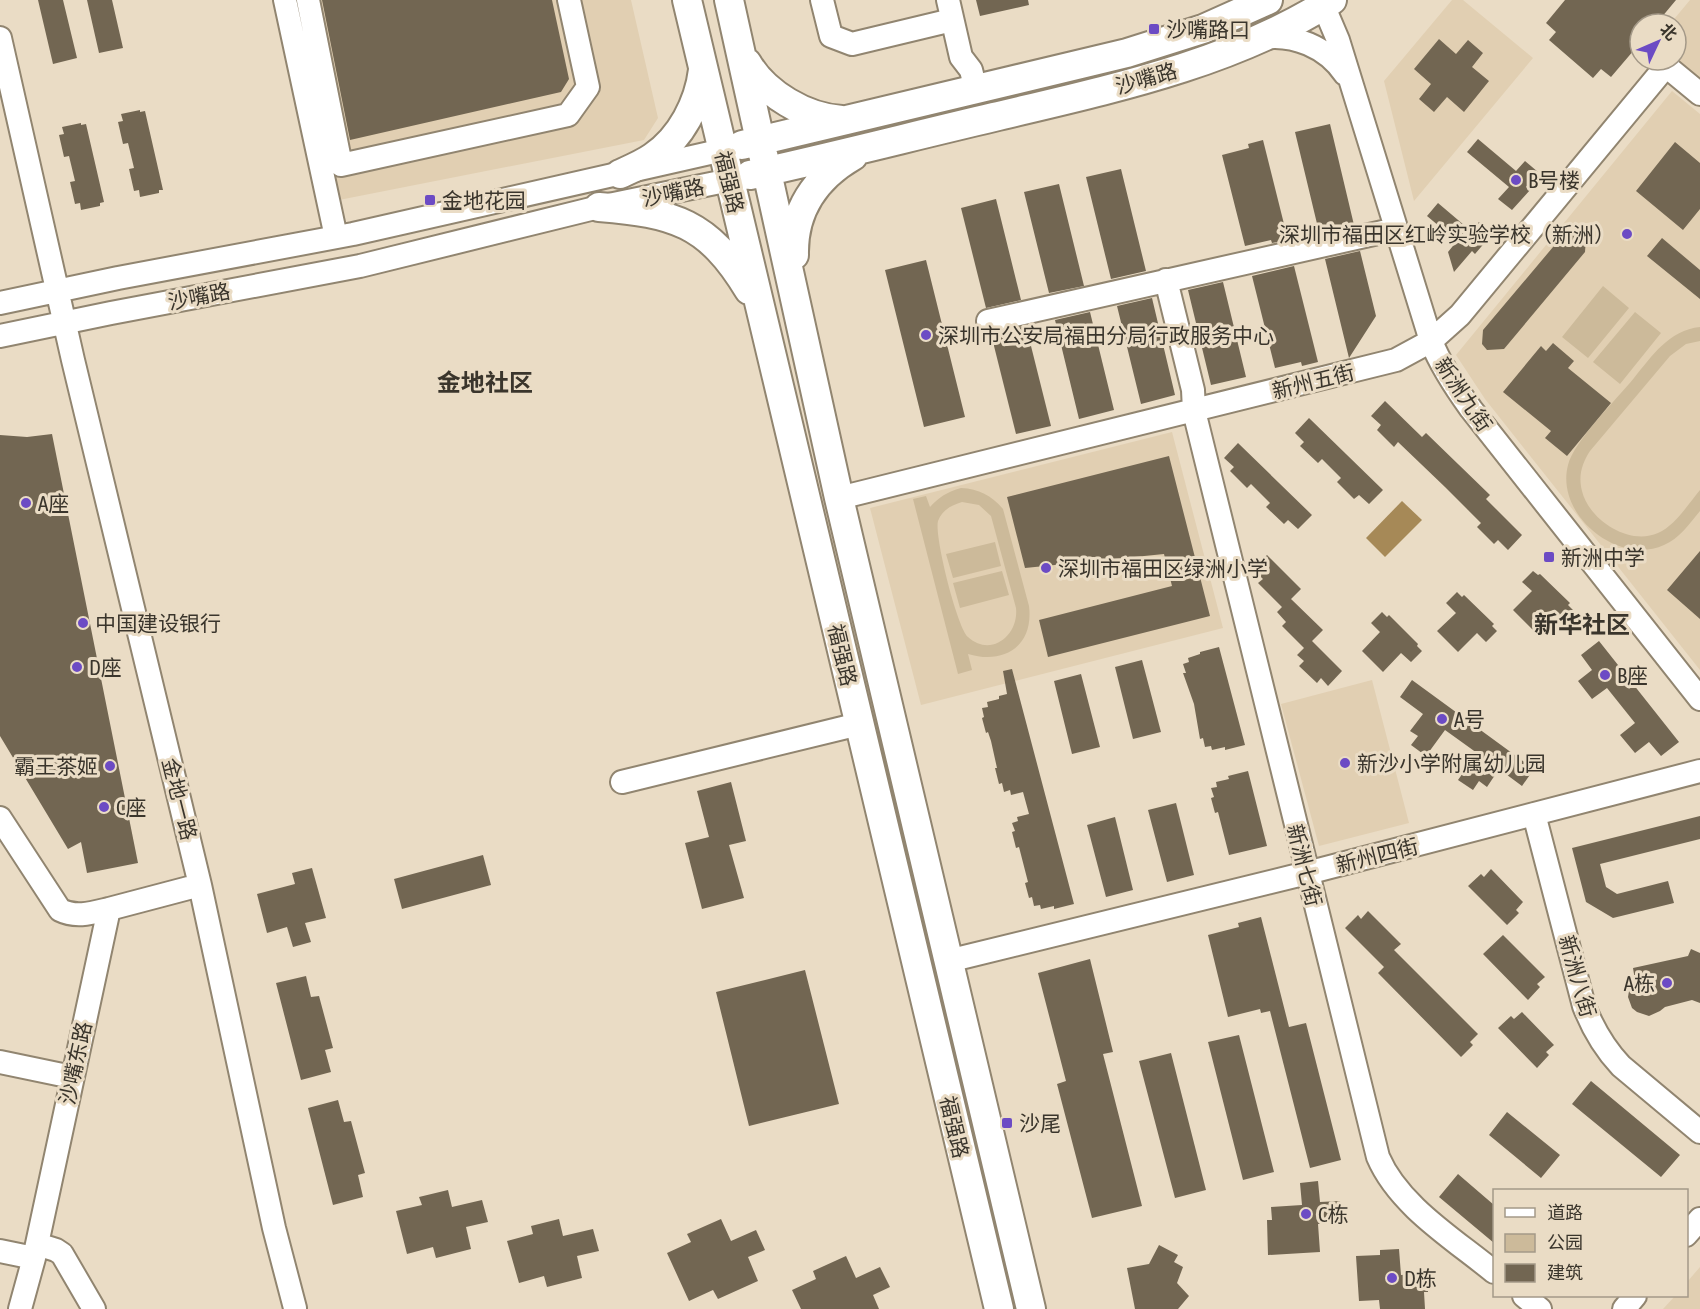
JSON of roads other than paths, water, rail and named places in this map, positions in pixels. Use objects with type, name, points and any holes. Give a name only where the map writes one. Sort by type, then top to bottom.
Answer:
[{"type":"main road","name":"福强路","points":[[687,0],[999,1309]]},
{"type":"main road","name":"福强路","points":[[729,0],[839,498],[1031,1309]]},
{"type":"main road","name":"沙嘴路","points":[[723,150],[850,120],[974,80],[1100,61],[1178,38],[1268,0]]},
{"type":"main road","name":"沙嘴路","points":[[730,180],[1136,82],[1209,59],[1292,23],[1326,2]]},
{"type":"main road","points":[[741,46],[752,72],[775,94],[819,116],[834,120],[850,120]]},
{"type":"main road","points":[[620,174],[651,158],[672,139],[694,105],[701,87],[703,68]]},
{"type":"main road","points":[[795,302],[796,227],[805,203],[820,181],[833,169],[871,146]]},
{"type":"main road","points":[[599,207],[640,210],[670,217],[694,228],[715,245],[735,267],[762,316]]},
{"type":"main road","points":[[982,1240],[1013,1233]]},
{"type":"street","points":[[285,0],[336,237]]},
{"type":"street","points":[[308,0],[341,165],[568,116],[588,87],[569,0]]},
{"type":"street","points":[[822,0],[831,36],[852,44],[950,10],[961,57],[974,80]]},
{"type":"street","points":[[964,0],[976,54],[974,80]]},
{"type":"street","name":"新洲九街","points":[[1326,2],[1431,341],[1448,377],[1471,410],[1700,699]]},
{"type":"street","points":[[1249,42],[1277,36],[1309,44],[1333,59],[1351,84]]},
{"type":"street","name":"金地一路","points":[[0,38],[8,111],[57,290],[200,885],[274,1228],[297,1309]]},
{"type":"street","name":"新州五街","points":[[839,498],[1396,360],[1431,341],[1460,315],[1666,66],[1700,94]]},
{"type":"street","name":"沙嘴路","points":[[0,303],[336,237],[723,150]]},
{"type":"street","name":"沙嘴路","points":[[0,336],[360,266],[599,207],[730,180]]},
{"type":"street","points":[[988,321],[1396,229]]},
{"type":"street","name":"新洲七街","points":[[1166,280],[1193,390],[1194,411],[1374,1143],[1391,1182],[1410,1203],[1493,1271]]},
{"type":"street","points":[[622,782],[859,724]]},
{"type":"street","name":"新州四街","points":[[948,961],[1307,873],[1700,771]]},
{"type":"street","name":"新洲八街","points":[[1534,814],[1584,1006],[1595,1032],[1621,1066],[1700,1132]]},
{"type":"street","points":[[0,818],[60,910],[68,914],[78,915],[109,909],[200,885]]},
{"type":"street","name":"沙嘴东路","points":[[20,1309],[35,1251],[109,909]]},
{"type":"street","points":[[0,1062],[72,1077]]},
{"type":"street","points":[[1688,1233],[1700,1219]]},
{"type":"street","points":[[0,1251],[56,1250],[62,1254],[94,1309]]},
{"type":"street","points":[[1525,1297],[1540,1309]]},
{"type":"street","points":[[1624,1309],[1634,1297]]},
{"type":"place","name":"沙嘴路口","points":[[1154,29]]},
{"type":"place","name":"B号楼","points":[[1516,180]]},
{"type":"place","name":"金地花园","points":[[430,200]]},
{"type":"place","name":"深圳市福田区红岭实验学校（新洲）","points":[[1627,234]]},
{"type":"place","name":"深圳市公安局福田分局行政服务中心","points":[[926,335]]},
{"type":"place","name":"A座","points":[[26,503]]},
{"type":"place","name":"新洲中学","points":[[1549,557]]},
{"type":"place","name":"深圳市福田区绿洲小学","points":[[1046,568]]},
{"type":"place","name":"中国建设银行","points":[[83,623]]},
{"type":"place","name":"D座","points":[[77,667]]},
{"type":"place","name":"B座","points":[[1605,675]]},
{"type":"place","name":"A号","points":[[1442,719]]},
{"type":"place","name":"新沙小学附属幼儿园","points":[[1345,763]]},
{"type":"place","name":"霸王茶姬","points":[[110,766]]},
{"type":"place","name":"C座","points":[[104,807]]},
{"type":"place","name":"A栋","points":[[1667,983]]},
{"type":"place","name":"沙尾","points":[[1007,1123]]},
{"type":"place","name":"C栋","points":[[1306,1214]]},
{"type":"place","name":"D栋","points":[[1392,1278]]},
{"type":"district","name":"金地社区","points":[[485,382]]},
{"type":"district","name":"新华社区","points":[[1582,624]]}]
